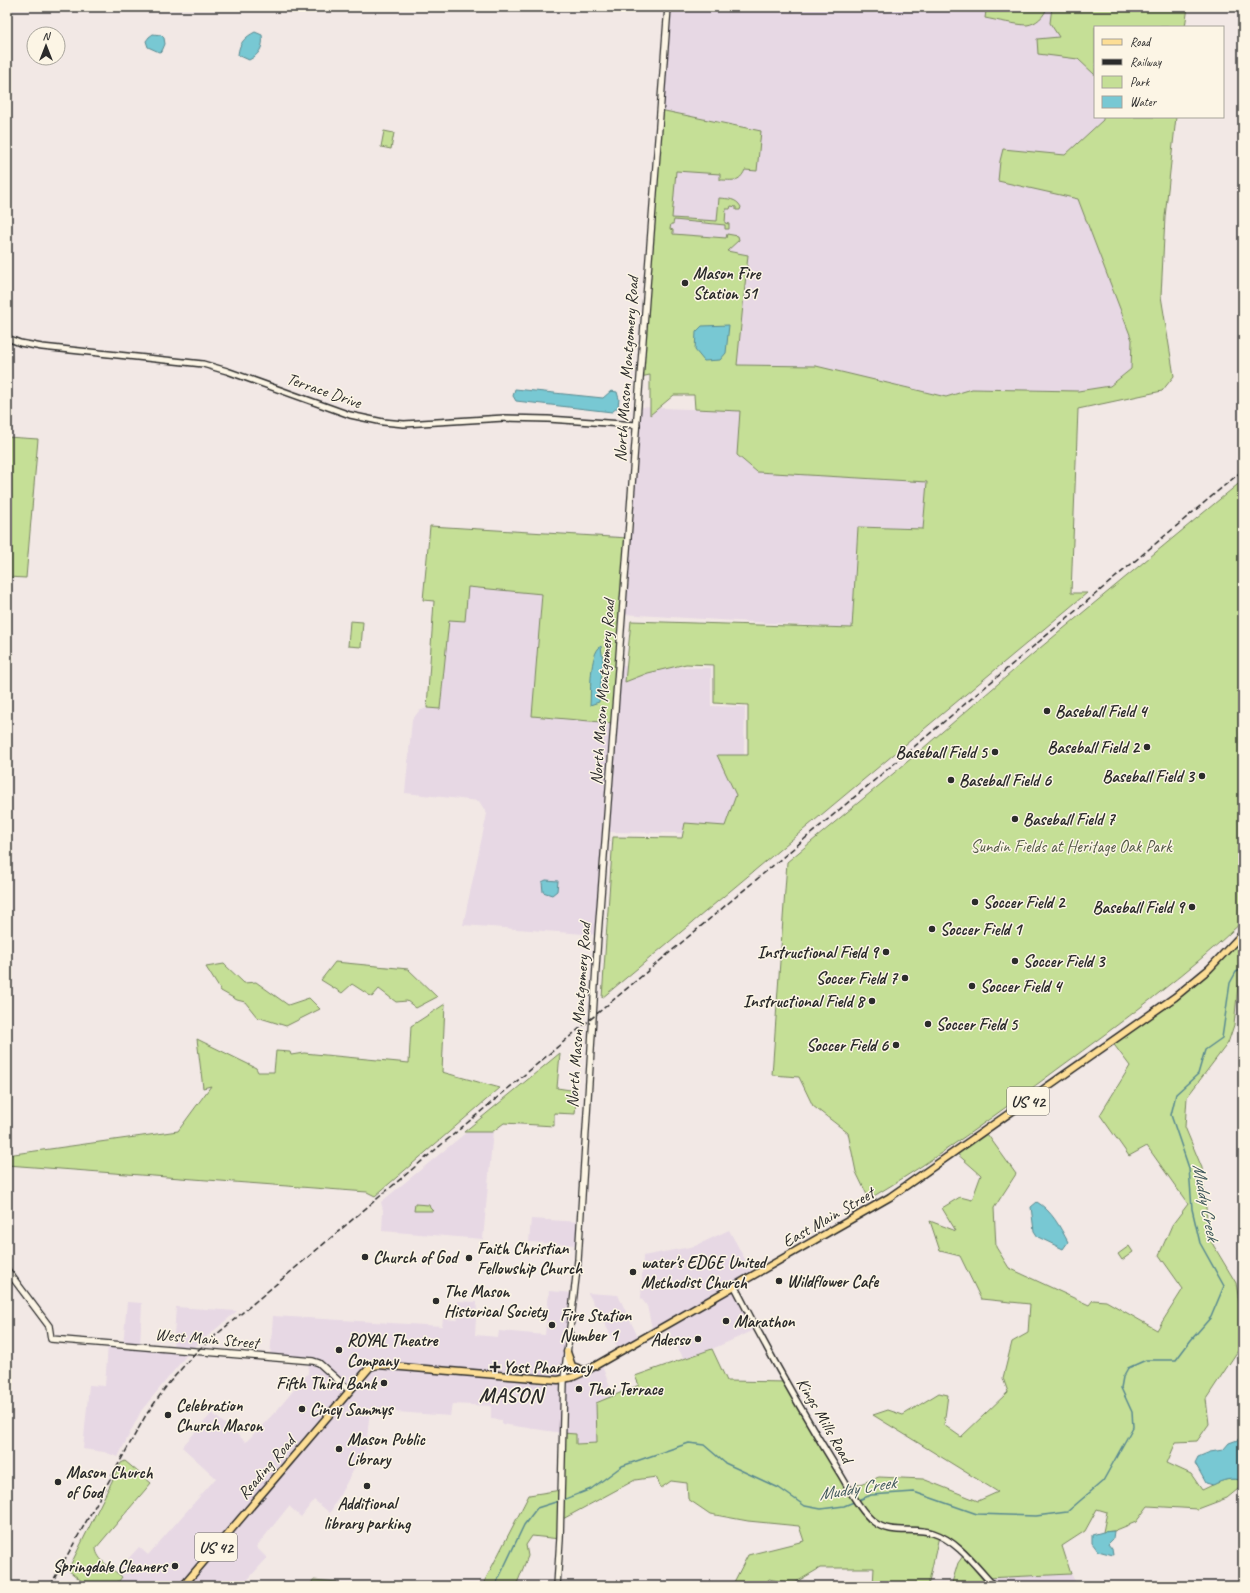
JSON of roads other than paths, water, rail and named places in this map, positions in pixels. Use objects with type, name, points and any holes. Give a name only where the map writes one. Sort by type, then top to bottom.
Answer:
[{"type":"main road","name":"North Mason Montgomery Road","points":[[557,1586],[561,1509],[564,1379],[578,1260],[597,943],[668,7]]},
{"type":"main road","name":"East Main Street","points":[[564,1379],[586,1371],[735,1287],[868,1211],[916,1180],[1175,997],[1214,964],[1243,934]]},
{"type":"main road","name":"West Main Street","points":[[7,1270],[49,1326],[51,1339],[313,1361],[319,1363],[350,1391]]},
{"type":"main road","points":[[567,1352],[572,1366],[586,1371]]},
{"type":"main road","name":"Reading Road","points":[[183,1586],[370,1367],[378,1365],[536,1379],[564,1379]]},
{"type":"street","name":"Terrace Drive","points":[[7,338],[20,344],[42,347],[203,364],[350,414],[383,422],[411,423],[504,418],[548,419],[636,425]]},
{"type":"street","name":"Kings Mills Road","points":[[735,1287],[804,1413],[865,1513],[876,1523],[884,1527],[927,1531],[942,1536],[959,1549],[994,1586]]},
{"type":"water","points":[[255,32],[262,35],[262,43],[256,56],[249,60],[238,55],[243,41]]},
{"type":"water","points":[[153,34],[161,35],[164,38],[165,44],[162,51],[159,52],[148,47],[146,41]]},
{"type":"water","points":[[729,325],[726,353],[720,360],[704,361],[695,350],[696,332],[702,326]]},
{"type":"water","points":[[515,389],[603,398],[611,391],[617,392],[619,399],[618,407],[612,412],[516,401],[513,396]]},
{"type":"water","points":[[601,646],[603,661],[599,702],[590,705],[594,657],[597,650]]},
{"type":"water","points":[[546,880],[558,881],[557,891],[552,895],[543,892],[542,882]]},
{"type":"water","points":[[1037,1202],[1047,1210],[1062,1231],[1068,1242],[1063,1249],[1038,1237],[1034,1231],[1031,1207]]},
{"type":"water","points":[[1243,1438],[1243,1481],[1231,1479],[1224,1480],[1213,1485],[1206,1483],[1195,1463],[1198,1457],[1210,1452],[1223,1450],[1229,1443]]},
{"type":"water","points":[[1114,1531],[1113,1539],[1108,1544],[1112,1549],[1113,1555],[1098,1551],[1092,1543],[1092,1535]]},
{"type":"waterway","name":"Muddy Creek","points":[[563,1500],[591,1489],[622,1466],[689,1443],[704,1445],[725,1463],[779,1488],[805,1506],[821,1509],[844,1506],[871,1495],[914,1492],[977,1514],[1036,1516],[1067,1512],[1103,1481],[1133,1427],[1132,1412],[1121,1388],[1123,1377],[1128,1368],[1146,1360],[1176,1360],[1211,1317],[1224,1286],[1200,1243],[1192,1209],[1189,1168],[1171,1115],[1176,1094],[1198,1074],[1205,1050],[1222,1038],[1230,983],[1236,972],[1243,969]]},
{"type":"waterway","name":"Muddy Creek","points":[[495,1586],[524,1525],[537,1508],[559,1501]]},
{"type":"railway","points":[[50,1586],[146,1415],[168,1384],[197,1351],[1243,470]]},
{"type":"place","name":"Mason Fire Station 51","points":[[685,283]]},
{"type":"place","name":"Baseball Field 4","points":[[1047,711]]},
{"type":"place","name":"Baseball Field 2","points":[[1147,747]]},
{"type":"place","name":"Baseball Field 5","points":[[995,752]]},
{"type":"place","name":"Baseball Field 3","points":[[1202,776]]},
{"type":"place","name":"Baseball Field 6","points":[[951,780]]},
{"type":"place","name":"Baseball Field 7","points":[[1015,819]]},
{"type":"place","name":"Soccer Field 2","points":[[975,902]]},
{"type":"place","name":"Baseball Field 9","points":[[1192,907]]},
{"type":"place","name":"Soccer Field 1","points":[[932,929]]},
{"type":"place","name":"Instructional Field 9","points":[[886,952]]},
{"type":"place","name":"Soccer Field 3","points":[[1015,961]]},
{"type":"place","name":"Soccer Field 7","points":[[905,978]]},
{"type":"place","name":"Soccer Field 4","points":[[972,986]]},
{"type":"place","name":"Instructional Field 8","points":[[872,1001]]},
{"type":"place","name":"Soccer Field 5","points":[[928,1024]]},
{"type":"place","name":"Soccer Field 6","points":[[896,1045]]},
{"type":"place","name":"Church of God","points":[[365,1257]]},
{"type":"place","name":"Faith Christian Fellowship Church","points":[[469,1258]]},
{"type":"place","name":"water's EDGE United Methodist Church","points":[[633,1272]]},
{"type":"place","name":"Wildflower Cafe","points":[[779,1281]]},
{"type":"place","name":"The Mason Historical Society","points":[[436,1301]]},
{"type":"place","name":"Marathon","points":[[726,1321]]},
{"type":"place","name":"Fire Station Number 1","points":[[552,1325]]},
{"type":"place","name":"Adesso","points":[[698,1339]]},
{"type":"place","name":"ROYAL Theatre Company","points":[[339,1350]]},
{"type":"place","name":"Yost Pharmacy","points":[[495,1367]]},
{"type":"place","name":"Fifth Third Bank","points":[[384,1383]]},
{"type":"place","name":"Thai Terrace","points":[[579,1389]]},
{"type":"place","name":"Cincy Sammys","points":[[302,1409]]},
{"type":"place","name":"Celebration Church Mason","points":[[168,1415]]},
{"type":"place","name":"Mason Public Library","points":[[339,1449]]},
{"type":"place","name":"Mason Church of God","points":[[58,1482]]},
{"type":"place","name":"Additional library parking","points":[[367,1486]]},
{"type":"place","name":"Springdale Cleaners","points":[[175,1566]]},
{"type":"district","name":"MASON","points":[[511,1395]]},
{"type":"park label","name":"Sundin Fields at Heritage Oak Park","points":[[1071,846]]}]
